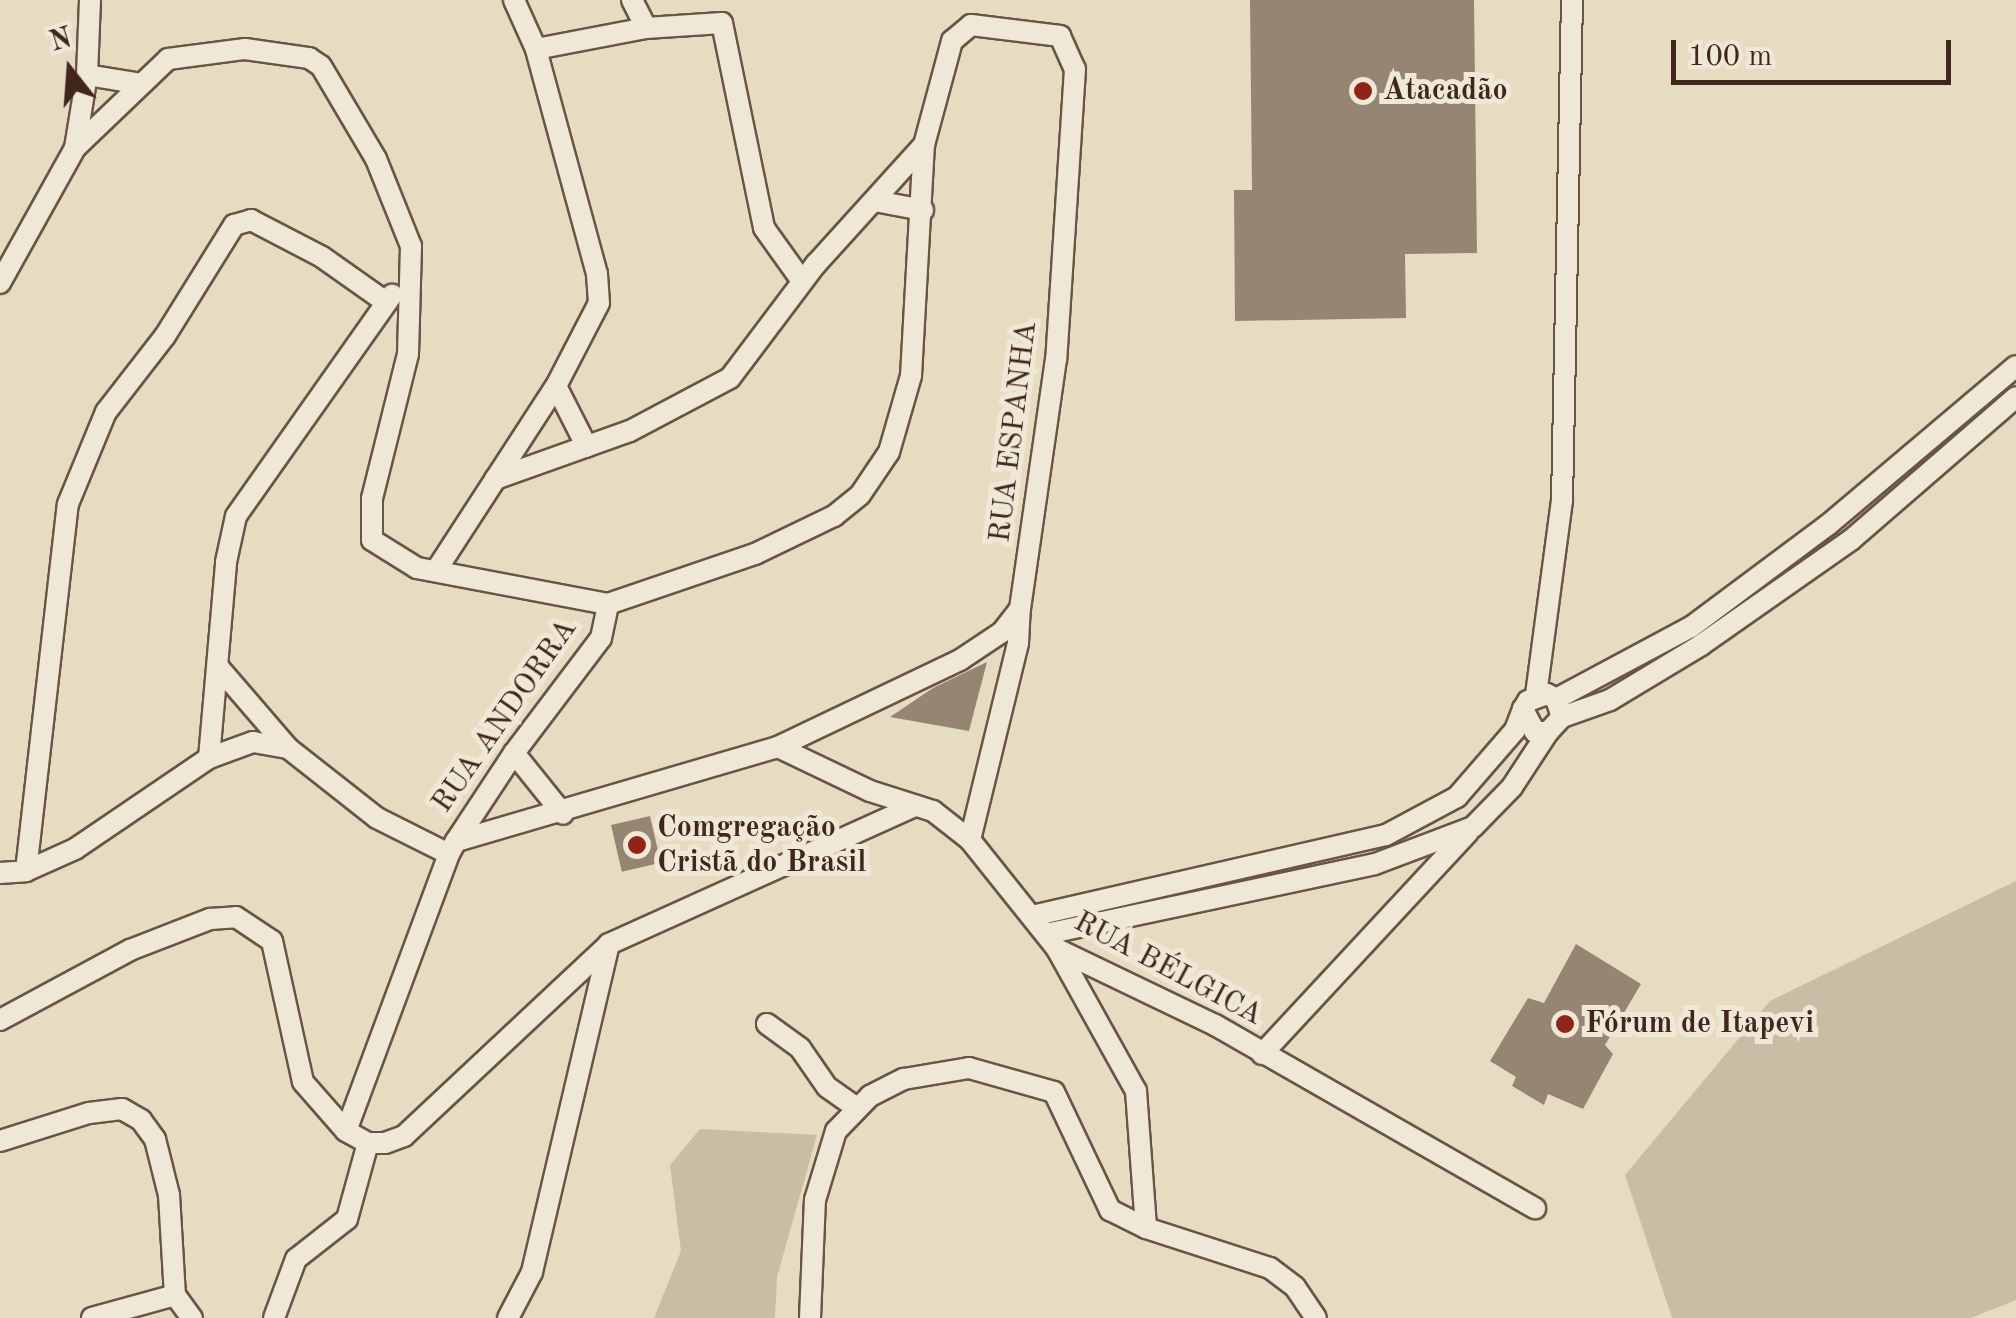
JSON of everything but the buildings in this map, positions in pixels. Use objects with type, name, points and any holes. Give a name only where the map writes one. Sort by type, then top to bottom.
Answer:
[{"type":"street","points":[[75,148],[87,75],[90,0]]},
{"type":"street","points":[[438,569],[556,386],[599,303],[597,274],[536,50],[514,0]]},
{"type":"street","points":[[632,0],[646,28]]},
{"type":"street","points":[[1262,1054],[1512,787],[1545,711],[1562,501],[1572,0]]},
{"type":"street","points":[[536,50],[646,28],[722,23],[733,52],[764,228],[802,281]]},
{"type":"street","name":"RUA ANDORRA","points":[[220,669],[288,748],[377,818],[452,848],[514,753],[601,638],[608,604],[755,554],[834,516],[860,495],[903,418],[923,210],[924,145],[952,40],[971,25],[1009,28]]},
{"type":"street","name":"RUA ESPANHA","points":[[1009,28],[1060,36],[1075,69],[1056,360],[1020,609]]},
{"type":"street","points":[[0,283],[75,148],[136,83],[168,59],[200,50],[296,53],[321,66],[404,219],[411,246],[408,354],[370,532],[418,568],[608,604]]},
{"type":"street","points":[[87,75],[136,83]]},
{"type":"street","points":[[495,479],[587,448],[730,378],[802,281],[924,145]]},
{"type":"street","points":[[875,201],[923,210]]},
{"type":"street","points":[[26,870],[68,504],[106,412],[165,336],[234,225],[251,220],[322,257],[384,300]]},
{"type":"street","points":[[209,758],[220,669],[226,562],[236,516],[384,300],[407,286]]},
{"type":"street","points":[[1032,916],[1386,836],[1457,797],[1515,730],[1691,627],[1828,525],[2016,366]]},
{"type":"street","points":[[556,386],[587,448]]},
{"type":"street","points":[[1545,711],[1610,700],[1701,645],[1852,540],[2016,397]]},
{"type":"street","points":[[346,1130],[366,1062],[452,848],[778,747],[960,660],[1002,632],[1020,609]]},
{"type":"street","points":[[970,840],[1018,643],[1020,609]]},
{"type":"street","points":[[0,873],[26,870],[114,827],[209,758],[253,742],[288,748]]},
{"type":"street","name":"RUA BÉLGICA","points":[[778,747],[912,807],[933,811],[970,840],[1052,942],[1262,1054],[1535,1208]]},
{"type":"street","points":[[514,753],[564,814]]},
{"type":"street","points":[[0,1020],[130,950],[210,918],[236,918],[272,941],[303,1082],[346,1130],[368,1143],[404,1136],[609,944],[912,807]]},
{"type":"street","points":[[1146,1228],[1136,1091],[1052,942],[1375,864],[1473,827]]},
{"type":"street","points":[[508,1318],[532,1272],[609,944]]},
{"type":"street","points":[[766,1024],[800,1048],[826,1088],[856,1108]]},
{"type":"street","points":[[810,1318],[815,1200],[836,1132],[856,1108],[904,1079],[969,1068],[1035,1082],[1064,1107],[1099,1195],[1110,1210],[1146,1228],[1270,1268],[1295,1287],[1316,1318]]},
{"type":"street","points":[[0,1141],[89,1114],[122,1109],[141,1120],[155,1139],[170,1195],[176,1295],[192,1318]]},
{"type":"street","points":[[274,1318],[296,1259],[347,1219],[368,1143]]},
{"type":"street","points":[[92,1318],[176,1295]]},
{"type":"shaded area","points":[[2016,881],[2016,1300],[1971,1318],[1672,1318],[1625,1175],[1770,1001]]},
{"type":"shaded area","points":[[700,1129],[817,1135],[777,1277],[775,1318],[654,1318],[681,1251],[670,1165]]},
{"type":"place","name":"Atacadão","points":[[1363,91]]},
{"type":"place","name":"Comgregação Cristã do Brasil","points":[[637,845]]},
{"type":"place","name":"Fórum de Itapevi","points":[[1565,1024]]}]
